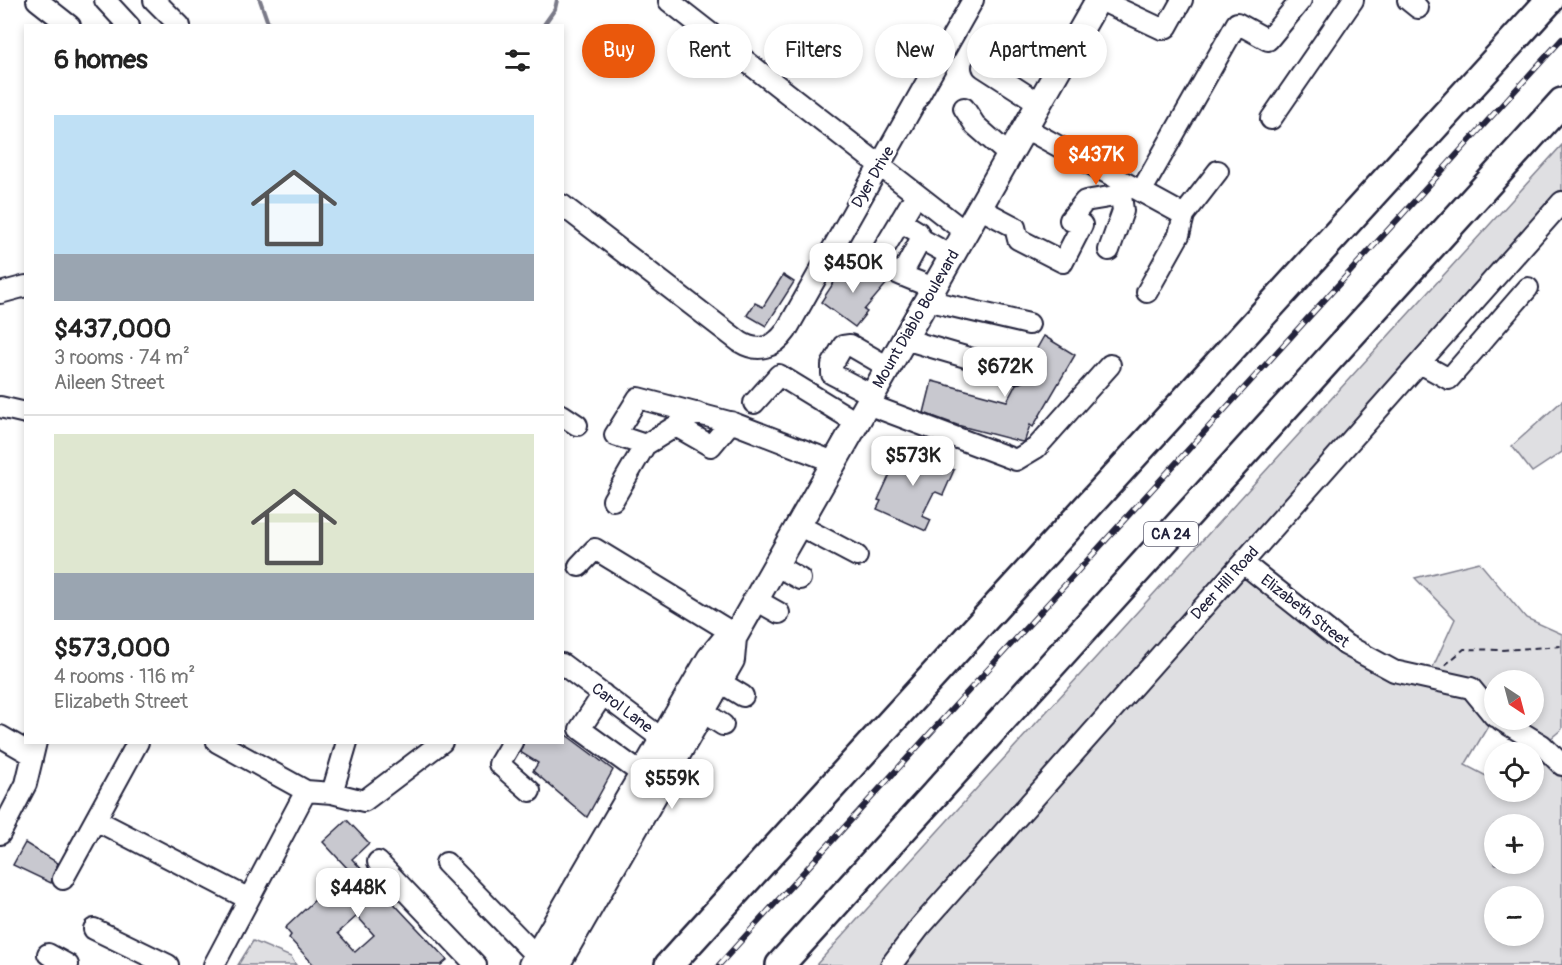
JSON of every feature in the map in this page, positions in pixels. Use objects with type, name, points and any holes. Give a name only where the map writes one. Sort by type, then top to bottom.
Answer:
[{"type":"highway","points":[[669,965],[1550,0]]},
{"type":"highway","name":"CA 24","points":[[780,965],[1562,102]]},
{"type":"main road","name":"Mount Diablo Boulevard","points":[[542,963],[642,774],[703,712],[732,660],[735,636],[1099,0]]},
{"type":"main road","name":"Mount Diablo Boulevard","points":[[542,963],[671,745],[710,659],[723,642],[735,636]]},
{"type":"street","points":[[105,0],[127,24]]},
{"type":"street","points":[[154,0],[178,24]]},
{"type":"street","name":"Dyer Drive","points":[[564,207],[740,342],[756,349],[765,348],[780,339],[786,331],[973,0]]},
{"type":"street","points":[[1099,0],[1162,29],[1167,27],[1182,0]]},
{"type":"street","points":[[1142,190],[1237,23],[1268,40],[1301,0]]},
{"type":"street","points":[[1270,119],[1353,0]]},
{"type":"street","points":[[46,2],[68,24]]},
{"type":"street","points":[[669,2],[965,232]]},
{"type":"street","points":[[999,78],[1039,103]]},
{"type":"street","points":[[964,108],[975,125],[1010,155]]},
{"type":"street","points":[[1025,128],[1184,215]]},
{"type":"street","points":[[1147,292],[1179,235],[1184,215],[1218,171]]},
{"type":"street","points":[[916,195],[876,262],[896,274],[902,274],[930,294],[1029,324]]},
{"type":"street","points":[[979,208],[1015,227],[1018,239],[1063,262],[1082,225],[1070,220],[1085,201],[1121,195],[1123,211],[1109,250]]},
{"type":"street","name":"Deer Hill Road","points":[[891,965],[920,927],[1243,562],[1420,363],[1558,214]]},
{"type":"street","points":[[900,221],[918,232],[921,239],[952,256]]},
{"type":"street","points":[[902,274],[921,239]]},
{"type":"street","points":[[0,293],[24,287]]},
{"type":"street","points":[[1420,363],[1449,379],[1528,288]]},
{"type":"street","points":[[904,339],[1017,372]]},
{"type":"street","points":[[865,407],[832,374],[832,365],[843,346],[850,345],[888,367]]},
{"type":"street","points":[[754,403],[779,375],[1016,460],[1036,448],[1110,365]]},
{"type":"street","points":[[645,445],[615,435],[638,398],[731,422],[834,462]]},
{"type":"street","points":[[0,407],[24,412]]},
{"type":"street","points":[[613,500],[645,445],[697,413]]},
{"type":"street","points":[[676,426],[711,446],[731,422]]},
{"type":"street","points":[[798,525],[856,556]]},
{"type":"street","points":[[579,566],[595,549],[735,636]]},
{"type":"street","name":"Elizabeth Street","points":[[1243,562],[1346,645],[1394,671],[1471,688],[1484,704]]},
{"type":"street","points":[[775,566],[800,579]]},
{"type":"street","points":[[756,600],[780,613]]},
{"type":"street","name":"Carol Lane","points":[[564,665],[671,745]]},
{"type":"street","points":[[720,682],[743,696]]},
{"type":"street","points":[[603,694],[580,729],[642,774]]},
{"type":"street","points":[[703,712],[723,725]]},
{"type":"street","points":[[1517,730],[1542,745],[1562,765]]},
{"type":"street","points":[[0,736],[33,748],[26,784],[0,834]]},
{"type":"street","points":[[63,879],[137,744]]},
{"type":"street","points":[[221,744],[306,791],[332,793],[364,801],[439,744]]},
{"type":"street","points":[[332,793],[346,744]]},
{"type":"street","points":[[511,744],[499,764],[530,791]]},
{"type":"street","points":[[214,965],[306,791]]},
{"type":"street","points":[[96,820],[249,899]]},
{"type":"street","points":[[378,862],[476,965]]},
{"type":"street","points":[[446,863],[542,963]]},
{"type":"street","points":[[94,929],[168,965]]},
{"type":"street","points":[[48,954],[68,965]]},
{"type":"path","points":[[1428,678],[1464,649],[1502,650],[1562,646]]},
{"type":"shaded area","points":[[1562,145],[1562,202],[1244,563],[1346,645],[1428,678],[1455,619],[1415,578],[1479,562],[1526,618],[1562,634],[1562,729],[1544,744],[1544,742],[1537,742],[1517,730],[1544,730],[1544,670],[1484,670],[1486,730],[1465,765],[1484,775],[1484,802],[1544,802],[1544,746],[1562,765],[1562,965],[816,965]]},
{"type":"shaded area","points":[[1562,401],[1562,452],[1532,472],[1512,446]]},
{"type":"shaded area","points":[[253,941],[291,957],[296,965],[238,965]]},
{"type":"building","points":[[864,264],[870,272],[888,282],[864,310],[867,312],[855,327],[821,302],[844,267],[856,276]]},
{"type":"building","points":[[783,275],[794,282],[766,326],[747,315],[755,303],[763,307]]},
{"type":"building","points":[[1044,336],[1075,355],[1033,427],[1030,425],[1025,440],[1022,442],[957,425],[924,413],[932,381],[1007,401],[1016,384],[1025,381],[1028,376],[1027,366]]},
{"type":"building","points":[[901,445],[954,470],[943,495],[936,492],[933,494],[922,516],[931,520],[926,531],[877,509],[881,501],[878,500],[898,457],[895,456]]},
{"type":"building","points":[[564,733],[613,770],[587,817],[533,771],[538,763],[520,752],[523,744],[564,744]]},
{"type":"building","points":[[347,820],[369,843],[352,859],[447,960],[441,965],[314,965],[289,938],[291,935],[285,928],[348,869],[323,842]],"holes":[[[357,916],[374,935],[355,952],[338,933]]]},
{"type":"building","points":[[25,843],[58,863],[51,883],[13,865]]},
{"type":"waterway","points":[[260,0],[268,24]]},
{"type":"waterway","points":[[544,24],[555,9],[557,0]]},
{"type":"railway","points":[[719,965],[1562,39]]}]
